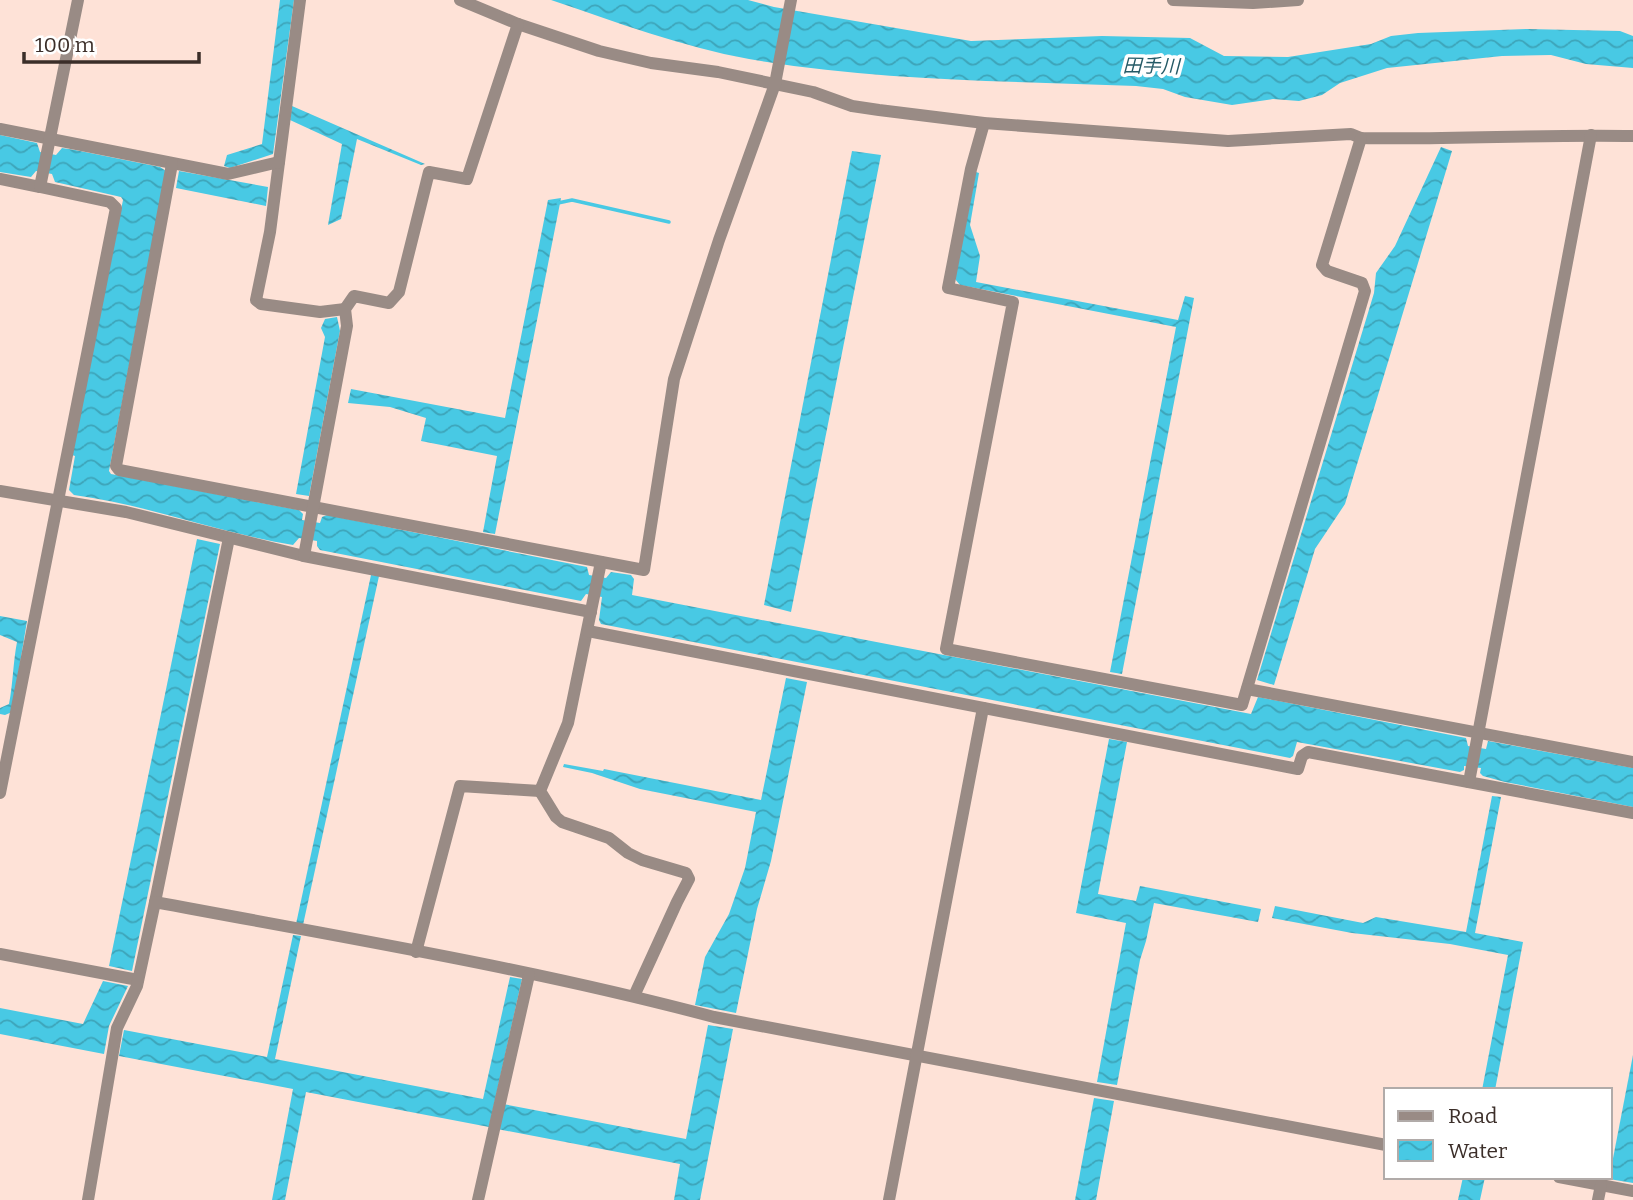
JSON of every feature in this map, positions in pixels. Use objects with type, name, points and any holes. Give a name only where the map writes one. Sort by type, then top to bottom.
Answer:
[{"type":"street","points":[[41,182],[78,0]]},
{"type":"street","points":[[300,0],[270,232],[256,300],[261,304],[320,312],[345,309]]},
{"type":"street","points":[[460,0],[518,24],[599,51],[651,63],[776,79],[852,106],[984,122],[1228,141],[1351,134],[1361,138],[1450,139],[1633,136]]},
{"type":"street","points":[[172,164],[116,466],[119,470],[312,512],[600,568],[643,570],[674,379],[719,240],[776,79],[790,0]]},
{"type":"street","points":[[1173,0],[1253,3],[1298,0]]},
{"type":"street","points":[[305,550],[346,326],[345,309],[354,296],[389,303],[399,292],[429,172],[467,179],[518,24]]},
{"type":"street","points":[[984,122],[971,169],[948,288],[1013,302],[946,649],[1242,705],[1365,291],[1362,283],[1327,271],[1322,265],[1361,138]]},
{"type":"street","points":[[0,130],[48,145],[228,174],[279,162]]},
{"type":"street","points":[[1470,776],[1591,135]]},
{"type":"street","points":[[0,179],[41,182],[110,202],[116,208],[0,793]]},
{"type":"street","points":[[0,491],[127,512],[229,538],[305,550],[591,612]]},
{"type":"street","points":[[88,1200],[117,1028],[138,979],[229,538]]},
{"type":"street","points":[[540,791],[568,723],[600,568]]},
{"type":"street","points":[[588,631],[1297,769],[1302,756],[1308,752],[1470,776],[1633,813]]},
{"type":"street","points":[[1247,689],[1477,739],[1633,762]]},
{"type":"street","points":[[889,1200],[984,708]]},
{"type":"street","points":[[0,721],[14,723]]},
{"type":"street","points":[[416,952],[460,786],[540,791]]},
{"type":"street","points":[[540,791],[562,822],[609,838],[628,853],[686,873],[689,879],[634,996]]},
{"type":"street","points":[[155,902],[634,996],[714,1017],[1384,1145]]},
{"type":"street","points":[[0,954],[138,979]]},
{"type":"street","points":[[478,1200],[529,975]]},
{"type":"street","points":[[1570,1179],[1633,1191]]},
{"type":"street","points":[[1598,1200],[1601,1185]]},
{"type":"water","points":[[280,0],[294,0],[273,154],[230,168],[224,166],[227,155],[262,144]]},
{"type":"water","name":"田手川","points":[[551,0],[748,0],[774,7],[971,41],[1102,36],[1190,38],[1224,56],[1288,57],[1371,44],[1391,36],[1418,33],[1527,29],[1620,31],[1633,36],[1633,68],[1586,64],[1551,55],[1502,56],[1387,68],[1340,83],[1322,95],[1299,101],[1273,99],[1232,105],[1185,97],[1163,89],[1136,86],[894,76],[749,59],[674,41]]},
{"type":"water","points":[[292,106],[425,164],[421,165],[357,139],[341,219],[328,225],[342,144],[290,120]]},
{"type":"water","points":[[0,135],[37,143],[40,152],[56,155],[62,148],[160,167],[166,171],[109,471],[111,474],[299,510],[303,514],[302,520],[320,523],[322,517],[327,515],[587,567],[589,575],[606,578],[611,572],[631,575],[634,579],[632,595],[1251,714],[1258,697],[1466,738],[1468,746],[1486,749],[1488,741],[1633,768],[1633,807],[1505,782],[1483,776],[1480,773],[1481,768],[1464,766],[1464,770],[1460,772],[1297,742],[1290,758],[601,624],[599,620],[602,597],[586,594],[581,601],[320,550],[317,541],[299,538],[293,545],[265,540],[129,505],[74,495],[69,490],[75,456],[72,455],[123,200],[121,197],[55,182],[52,174],[36,171],[31,177],[0,172]]},
{"type":"water","points":[[1441,147],[1452,151],[1345,504],[1315,549],[1274,685],[1257,680],[1374,293],[1376,273],[1395,246]]},
{"type":"water","points":[[852,151],[881,155],[791,612],[764,605]]},
{"type":"water","points":[[179,171],[268,187],[266,206],[176,188]]},
{"type":"water","points":[[976,172],[979,173],[970,225],[980,256],[976,282],[1178,320],[1185,296],[1194,298],[1122,674],[1110,672],[1176,327],[960,285],[955,279]]},
{"type":"water","points":[[561,198],[495,534],[483,532],[497,456],[421,441],[426,418],[390,407],[348,403],[351,389],[505,418],[548,200]]},
{"type":"water","points":[[337,317],[340,331],[309,496],[296,494],[325,337],[321,328],[325,319]]},
{"type":"water","points":[[197,539],[220,544],[132,971],[109,966]]},
{"type":"water","points":[[371,575],[379,576],[303,925],[296,924]]},
{"type":"water","points":[[0,616],[27,621],[12,712],[5,715],[0,714],[0,708],[9,704],[17,642],[0,635]]},
{"type":"water","points":[[786,678],[807,682],[771,861],[757,909],[736,1013],[695,1005],[705,957],[729,914],[745,868],[756,812],[640,789],[592,773],[563,767],[564,764],[603,771],[604,769],[761,800]]},
{"type":"water","points":[[1109,739],[1127,742],[1098,894],[1136,901],[1140,886],[1261,909],[1258,922],[1154,903],[1140,960],[1117,1085],[1097,1082],[1126,923],[1076,913]]},
{"type":"water","points":[[1492,796],[1501,797],[1475,933],[1523,942],[1495,1088],[1482,1088],[1508,955],[1450,944],[1352,933],[1272,918],[1275,906],[1363,923],[1376,917],[1466,932]]},
{"type":"water","points":[[293,935],[301,936],[275,1059],[483,1099],[510,977],[522,979],[489,1127],[306,1092],[285,1200],[272,1200],[293,1089],[119,1056],[124,1030],[267,1057]]},
{"type":"water","points":[[103,981],[128,986],[109,1026],[104,1054],[0,1034],[0,1008],[83,1024]]},
{"type":"water","points":[[708,1025],[733,1029],[700,1200],[674,1200],[680,1164],[497,1129],[503,1104],[686,1139]]},
{"type":"water","points":[[1633,1055],[1633,1183],[1609,1179],[1612,1179],[1612,1164]]},
{"type":"water","points":[[1094,1098],[1114,1101],[1096,1200],[1075,1200]]},
{"type":"water","points":[[1463,1179],[1485,1179],[1480,1200],[1458,1200]]},
{"type":"waterway","points":[[558,203],[572,200],[669,222]]}]
